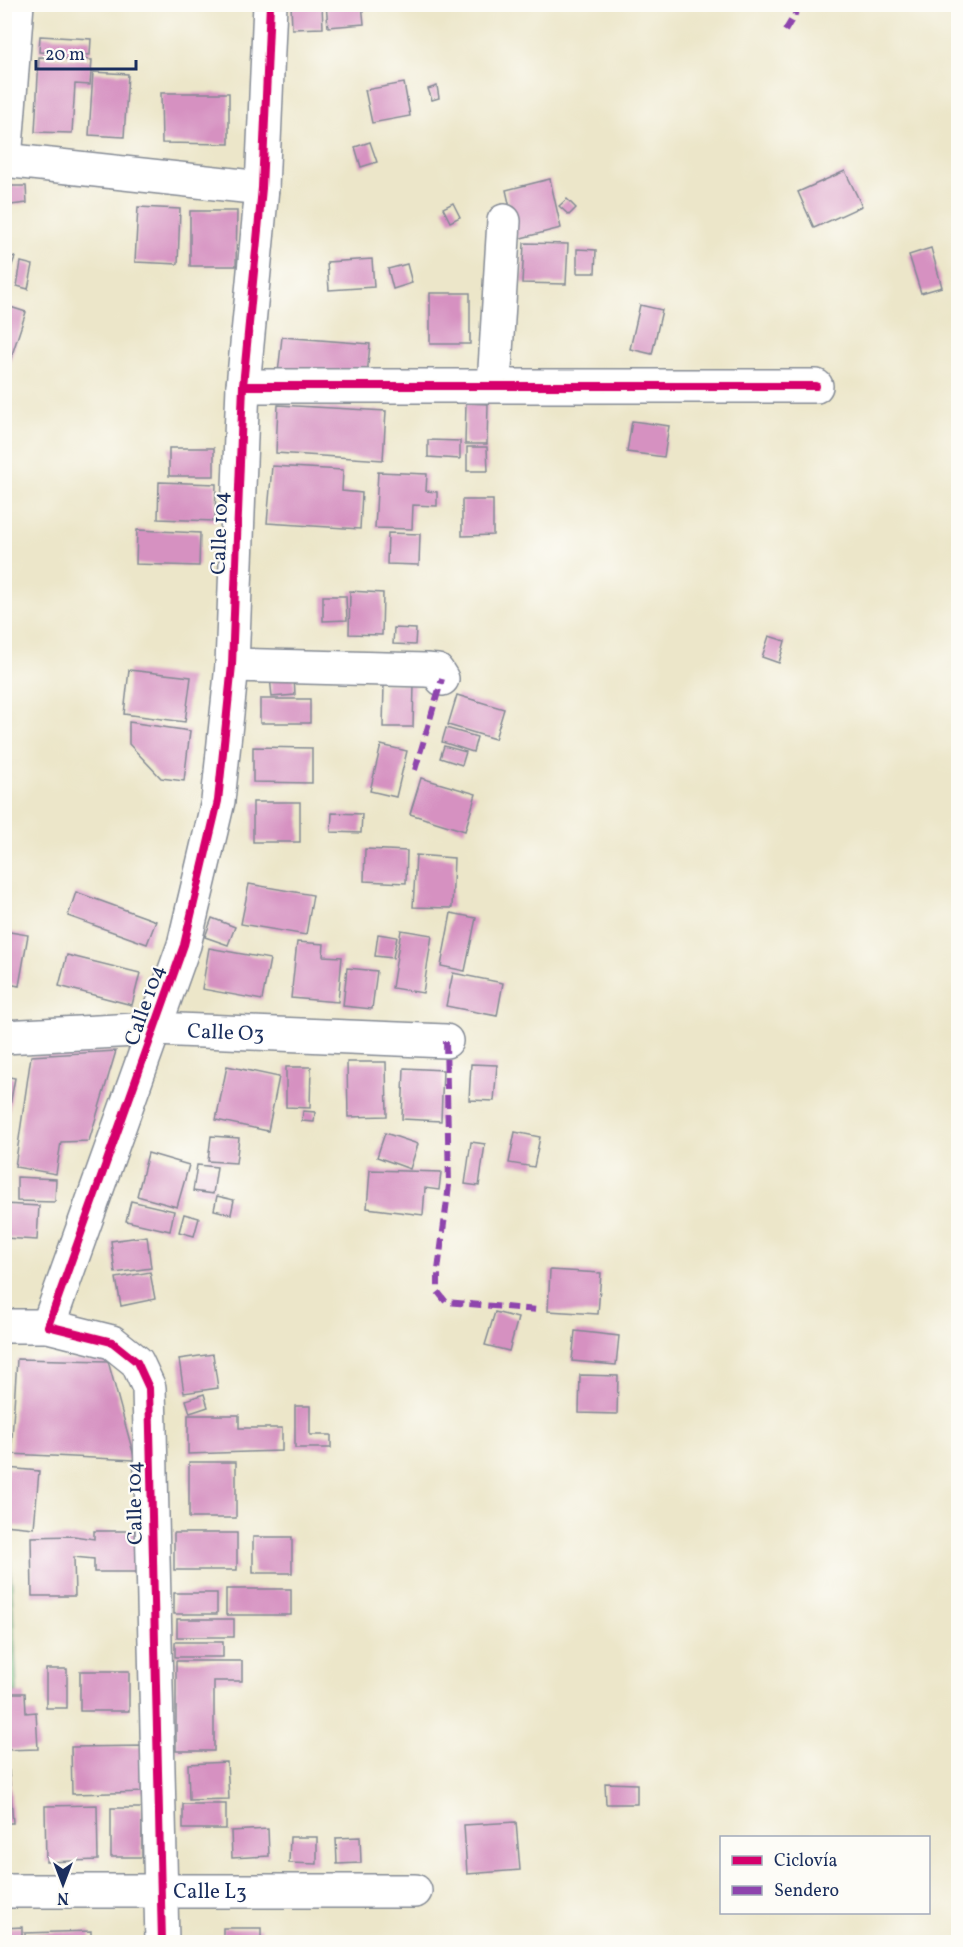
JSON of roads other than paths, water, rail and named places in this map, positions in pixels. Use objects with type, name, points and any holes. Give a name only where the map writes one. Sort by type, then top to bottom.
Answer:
[{"type":"street","points":[[17,4],[5,160],[262,188]]},
{"type":"street","name":"Calle 104","points":[[162,1942],[149,1388],[136,1362],[112,1342],[48,1326],[184,945],[218,801],[232,665],[243,386],[262,188],[270,4]]},
{"type":"street","points":[[494,384],[504,221]]},
{"type":"street","points":[[243,386],[494,384],[816,386]]},
{"type":"street","points":[[232,665],[426,670],[437,671],[442,679]]},
{"type":"street","name":"Calle O3","points":[[4,1037],[154,1029],[446,1041]]},
{"type":"street","points":[[4,1326],[48,1326]]},
{"type":"street","name":"Calle L3","points":[[4,1891],[415,1891]]}]
